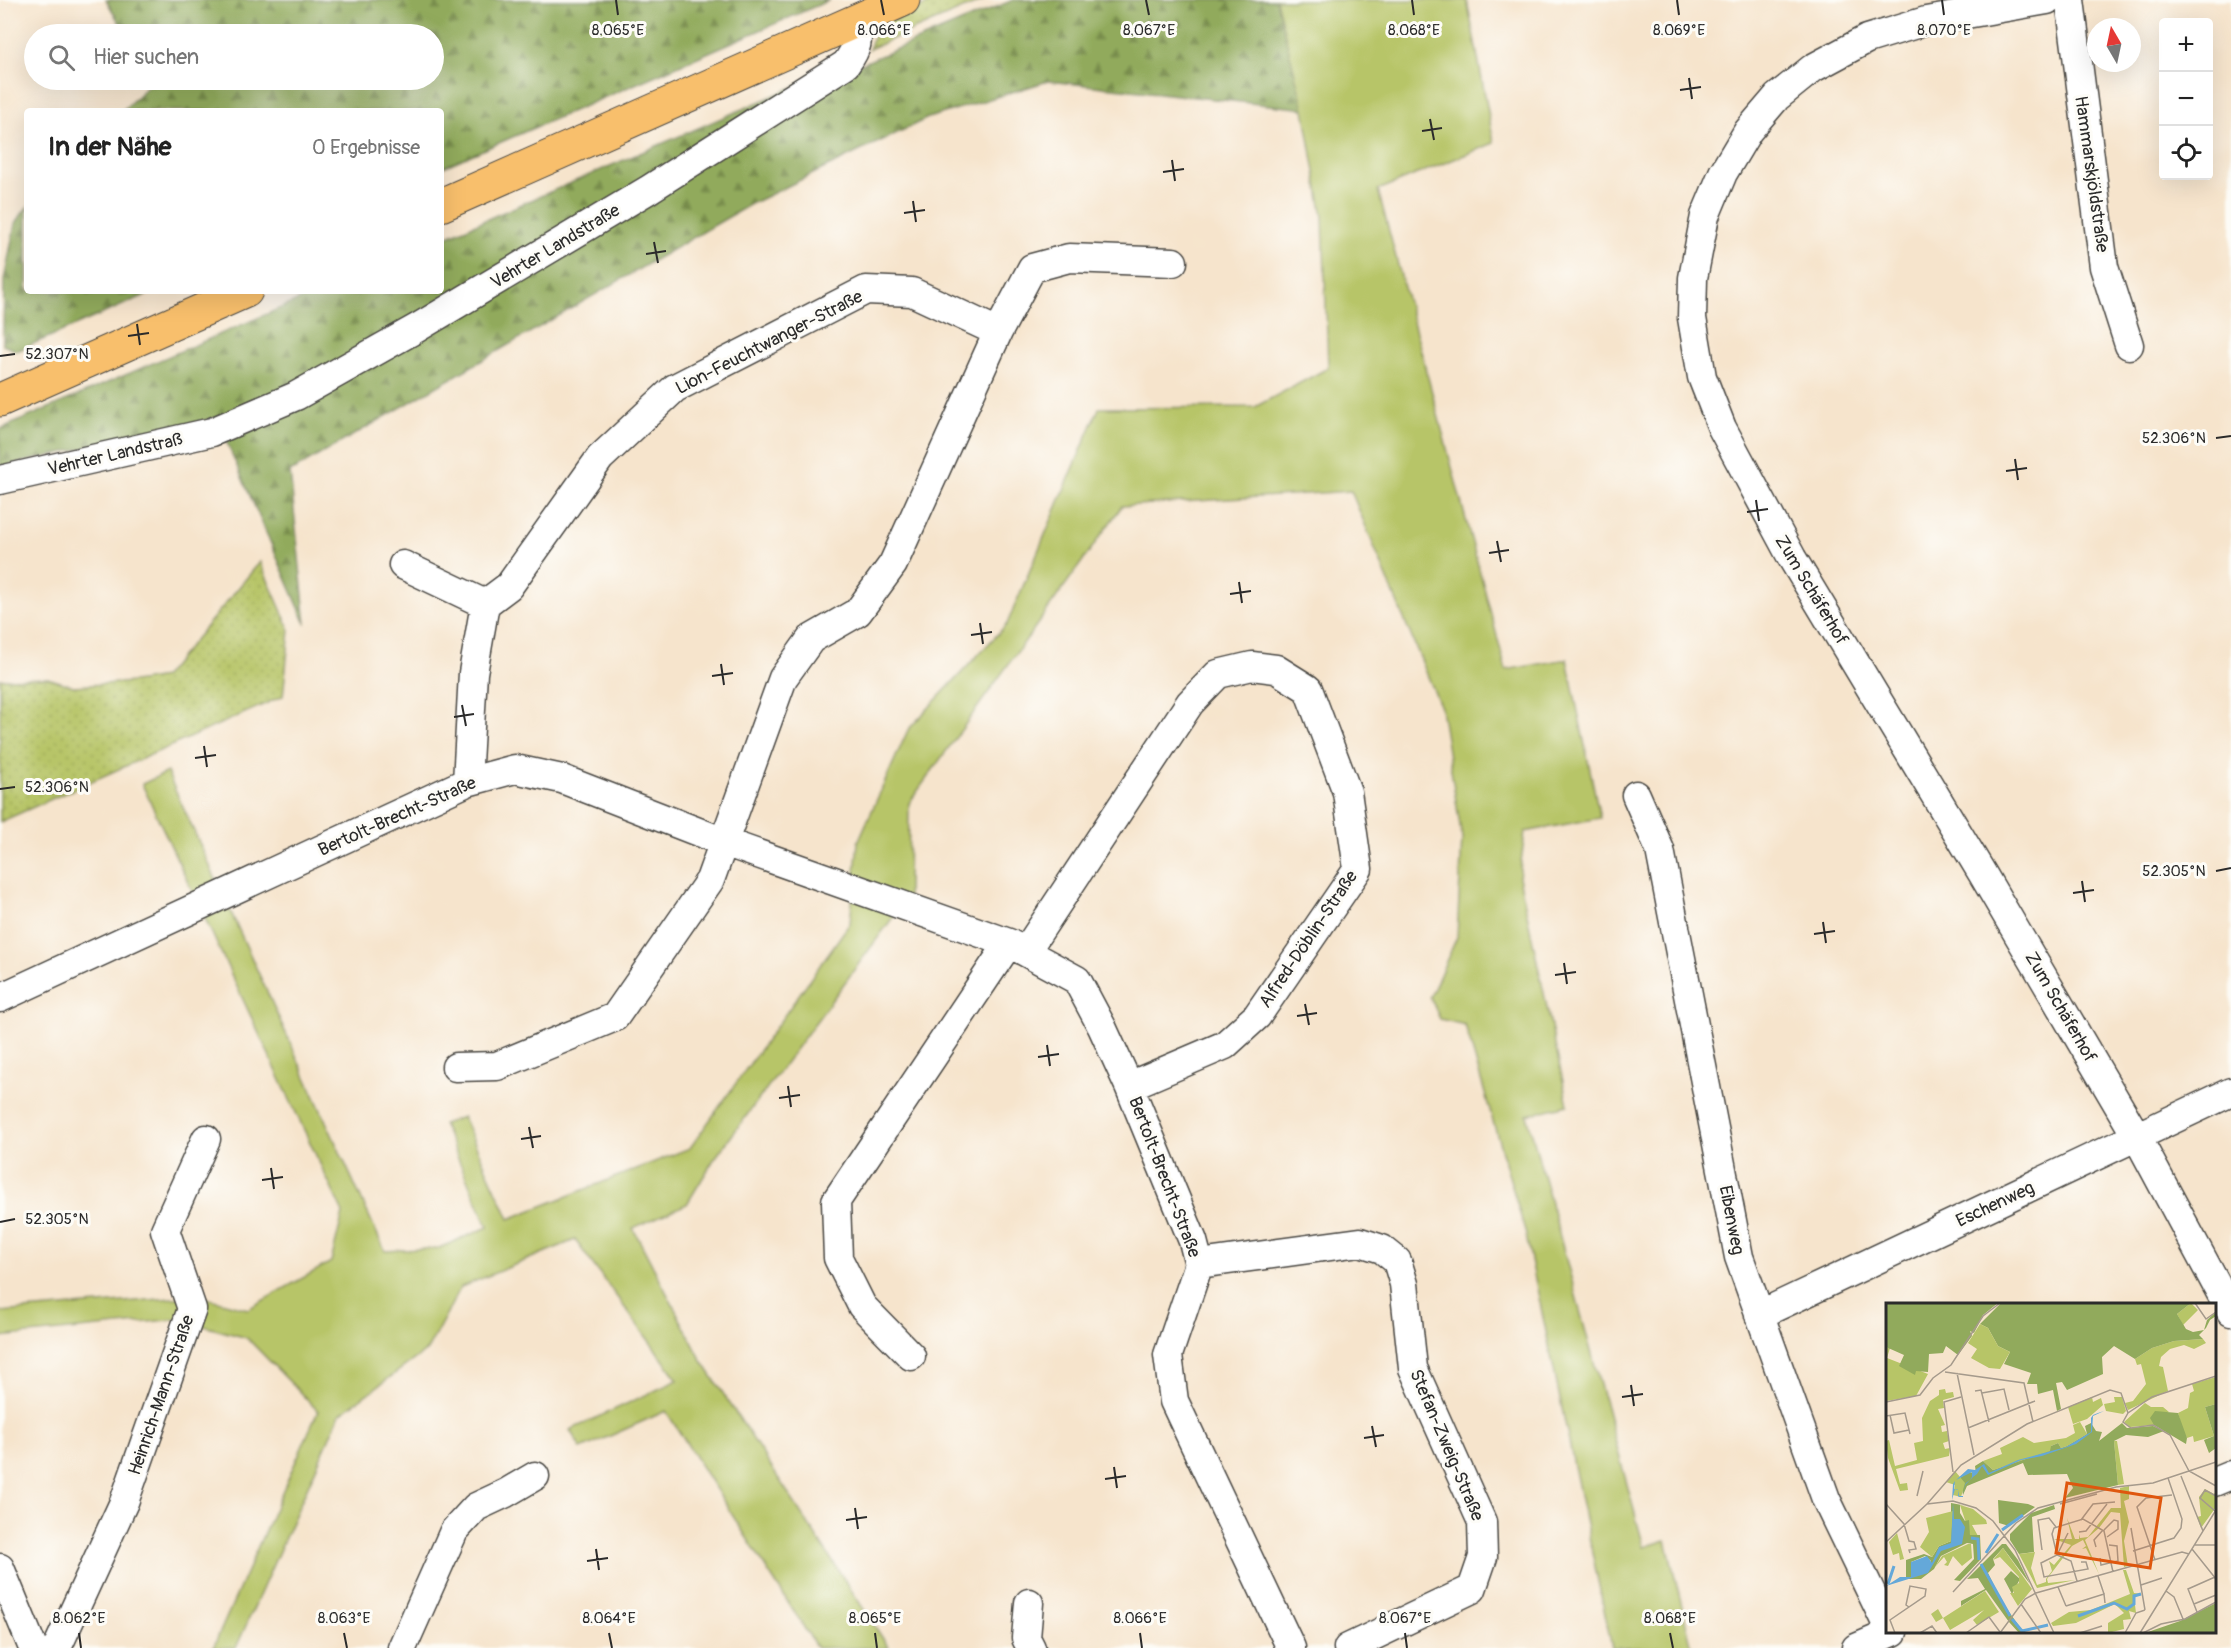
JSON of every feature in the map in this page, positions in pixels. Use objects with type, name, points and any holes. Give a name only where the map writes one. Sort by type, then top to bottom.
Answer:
[{"type":"main road","points":[[444,204],[903,0]]},
{"type":"main road","points":[[0,400],[239,294]]},
{"type":"street","name":"Zum Schäferhof","points":[[2047,0],[1926,21],[1867,39],[1813,68],[1776,97],[1748,131],[1723,173],[1705,216],[1694,278],[1692,318],[1702,377],[1722,428],[1792,558],[1983,873],[2137,1137],[2231,1312]]},
{"type":"street","name":"Hammarskjöldstraße","points":[[2070,0],[2104,267],[2128,345]]},
{"type":"street","name":"Vehrter Landstraße","points":[[212,432],[296,396],[417,328],[648,190],[846,64],[857,49],[859,35],[854,21]]},
{"type":"street","points":[[456,1067],[496,1066],[615,1017],[710,880],[783,678],[811,639],[858,612],[893,564],[998,332],[1032,268],[1069,258],[1173,262]]},
{"type":"street","name":"Lion-Feuchtwanger-Straße","points":[[485,604],[509,586],[600,458],[675,388],[866,290],[912,292],[998,332]]},
{"type":"street","name":"Vehrter Landstraß","points":[[9,478],[212,432]]},
{"type":"street","points":[[403,565],[485,604],[473,673],[467,782]]},
{"type":"street","name":"Alfred-Döblin-Straße","points":[[1017,947],[1190,703],[1218,674],[1252,666],[1276,669],[1308,689],[1347,792],[1358,869],[1257,1016],[1225,1045],[1129,1086]]},
{"type":"street","name":"Bertolt-Brecht-Straße","points":[[0,998],[467,782],[514,769],[562,779],[724,842],[1017,947],[1077,980],[1129,1086],[1193,1241],[1199,1264],[1168,1354],[1174,1401],[1291,1648]]},
{"type":"street","name":"Eibenweg","points":[[1636,795],[1660,850],[1738,1257],[1826,1499],[1886,1624]]},
{"type":"street","points":[[910,1356],[862,1306],[838,1258],[836,1201],[1017,947]]},
{"type":"street","name":"Eschenweg","points":[[1759,1315],[2231,1092]]},
{"type":"street","name":"Heinrich-Mann-Straße","points":[[57,1648],[124,1502],[192,1309],[165,1230],[206,1139]]},
{"type":"street","name":"Stefan-Zweig-Straße","points":[[1199,1264],[1360,1242],[1382,1249],[1397,1261],[1404,1284],[1413,1368],[1482,1522],[1483,1557],[1472,1588],[1348,1648]]},
{"type":"street","points":[[2216,1481],[2231,1475]]},
{"type":"street","points":[[402,1648],[454,1531],[476,1507],[535,1476]]},
{"type":"street","points":[[0,1568],[33,1648]]},
{"type":"street","points":[[1029,1603],[1026,1638],[1030,1648]]},
{"type":"street","points":[[1856,1648],[1891,1634]]},
{"type":"green space","points":[[106,0],[830,0],[444,167],[444,108],[125,108],[144,90],[444,90],[444,24],[120,24]]},
{"type":"green space","points":[[937,0],[984,0],[869,49],[878,26]]},
{"type":"green space","points":[[1013,0],[1276,0],[1305,109],[1048,81],[928,118],[751,204],[290,472],[306,624],[216,418],[0,467],[0,429],[313,294],[444,294],[444,238],[800,84],[847,70]]},
{"type":"green space","points":[[1276,0],[1467,0],[1494,143],[1378,190],[1506,670],[1567,659],[1600,818],[1525,832],[1519,877],[1568,1105],[1527,1115],[1644,1547],[1666,1540],[1692,1648],[1612,1648],[1525,1231],[1465,1025],[1440,1019],[1430,997],[1457,937],[1462,838],[1441,708],[1351,491],[1122,506],[909,803],[908,897],[713,1161],[687,1204],[633,1228],[702,1361],[889,1648],[817,1648],[666,1411],[581,1449],[570,1430],[678,1380],[575,1240],[461,1287],[427,1350],[340,1414],[236,1648],[213,1648],[318,1411],[247,1338],[178,1319],[0,1337],[0,1312],[198,1296],[248,1309],[331,1262],[343,1213],[142,784],[167,772],[385,1251],[439,1248],[488,1227],[443,1124],[463,1117],[509,1219],[690,1148],[850,923],[858,842],[908,730],[1007,624],[1099,408],[1255,407],[1328,368],[1323,217],[1304,109]]},
{"type":"green space","points":[[24,211],[24,294],[148,294],[17,351],[3,345],[4,280],[15,224]]},
{"type":"green space","points":[[260,562],[290,630],[283,696],[0,822],[0,679],[48,678],[73,686],[134,682],[164,677]]}]
